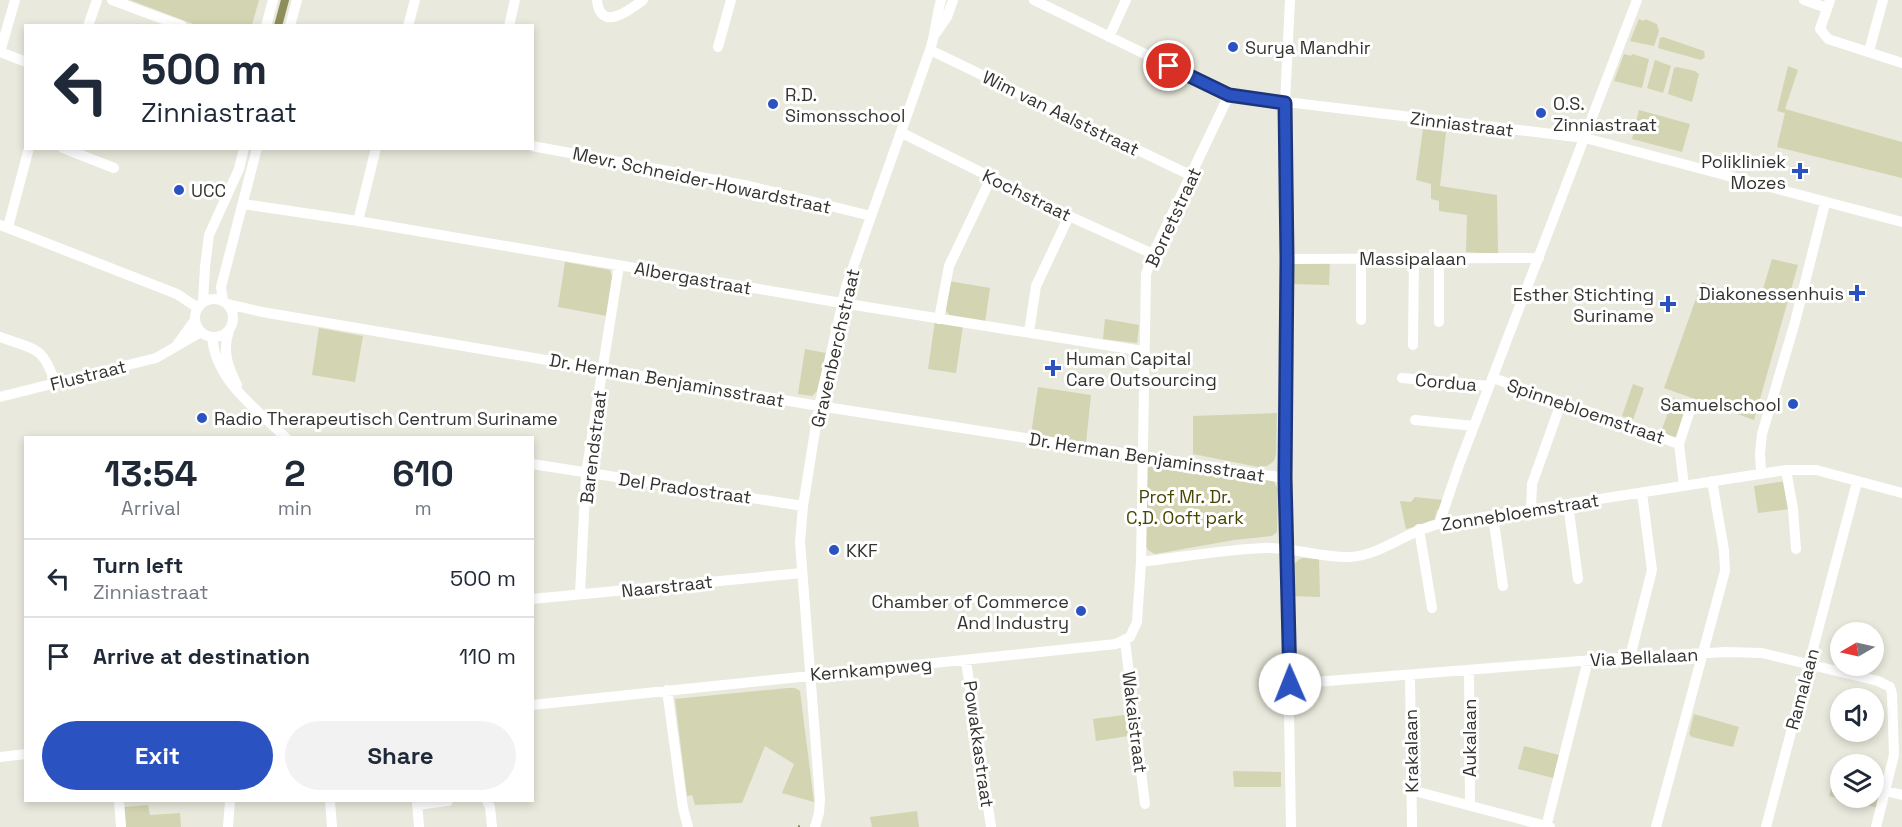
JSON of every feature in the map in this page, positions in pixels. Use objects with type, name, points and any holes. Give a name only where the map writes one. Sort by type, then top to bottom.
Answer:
[{"type":"street","points":[[15,0],[0,52],[24,61]]},
{"type":"street","points":[[89,24],[97,0]]},
{"type":"street","points":[[112,0],[177,24]]},
{"type":"street","points":[[267,24],[273,0]]},
{"type":"street","points":[[291,24],[297,0]]},
{"type":"street","points":[[409,24],[415,0]]},
{"type":"street","points":[[509,24],[515,0]]},
{"type":"street","points":[[597,0],[598,8],[602,13],[615,17],[644,0]]},
{"type":"street","points":[[718,47],[731,0]]},
{"type":"street","name":"Gravenberchstraat","points":[[936,33],[937,13],[941,0]]},
{"type":"street","name":"Gravenberchstraat","points":[[814,827],[819,813],[820,799],[800,542],[803,506],[819,406],[842,303],[936,33],[947,17],[953,0]]},
{"type":"street","name":"Zinniastraat","points":[[1034,0],[1229,95],[1585,138],[1902,222]]},
{"type":"street","points":[[1109,37],[1126,0]]},
{"type":"street","points":[[1290,0],[1285,103],[1287,259],[1285,478],[1291,827]]},
{"type":"street","points":[[1439,524],[1474,426],[1637,0]]},
{"type":"street","points":[[1804,0],[1829,4],[1820,28],[1828,39],[1902,63]]},
{"type":"street","points":[[1869,51],[1883,0]]},
{"type":"street","name":"Wim van Aalststraat","points":[[930,50],[1192,176]]},
{"type":"street","name":"Borretstraat","points":[[1141,561],[1146,274],[1153,254],[1229,95]]},
{"type":"street","name":"Kochstraat","points":[[902,133],[1069,216],[1153,254]]},
{"type":"street","name":"Mevr. Schneider-Howardstraat","points":[[534,146],[749,186],[871,216]]},
{"type":"street","points":[[27,150],[4,226],[200,305]]},
{"type":"street","points":[[68,150],[114,168]]},
{"type":"street","points":[[175,348],[195,320],[200,305],[209,235],[239,169],[244,150]]},
{"type":"street","points":[[244,398],[226,357],[225,343],[231,326],[232,312],[225,303],[221,287],[256,150]]},
{"type":"street","points":[[358,221],[376,150]]},
{"type":"street","points":[[939,319],[949,266],[991,178]]},
{"type":"street","points":[[1761,473],[1762,434],[1825,203]]},
{"type":"street","name":"Albergastraat","points":[[243,204],[1143,351]]},
{"type":"street","points":[[1029,332],[1036,286],[1069,216]]},
{"type":"street","points":[[1413,345],[1414,258]]},
{"type":"street","points":[[1439,258],[1439,322]]},
{"type":"street","name":"Massipalaan","points":[[1287,259],[1539,258]]},
{"type":"street","points":[[1361,259],[1361,320]]},
{"type":"street","name":"Barendstraat","points":[[580,594],[586,474],[619,266]]},
{"type":"street","points":[[200,305],[211,299],[225,303]]},
{"type":"street","name":"Dr. Herman Benjaminsstraat","points":[[225,303],[262,312],[819,406],[1285,478]]},
{"type":"street","name":"Dr. Herman Benjaminsstraat","points":[[231,326],[245,314],[262,312]]},
{"type":"street","points":[[195,320],[201,332],[212,338],[222,336],[231,326]]},
{"type":"street","name":"Flustraat","points":[[0,397],[156,358],[201,332]]},
{"type":"street","points":[[0,337],[43,355],[49,364],[55,383]]},
{"type":"street","points":[[212,338],[221,370],[231,385],[284,436]]},
{"type":"street","name":"Cordua","points":[[1402,378],[1491,382]]},
{"type":"street","name":"Spinnebloemstraat","points":[[1491,382],[1561,403],[1679,444]]},
{"type":"street","points":[[1531,510],[1532,484],[1561,403]]},
{"type":"street","points":[[1684,486],[1679,444],[1691,407]]},
{"type":"street","points":[[1415,420],[1474,426]]},
{"type":"street","name":"Del Pradostraat","points":[[534,464],[803,506]]},
{"type":"street","points":[[1786,470],[1793,509],[1796,549]]},
{"type":"street","name":"Zonnebloemstraat","points":[[1141,561],[1230,550],[1286,550],[1350,557],[1371,553],[1419,529],[1439,524],[1786,470],[1816,470],[1902,493]]},
{"type":"street","points":[[1656,827],[1725,571],[1712,481]]},
{"type":"street","name":"Ramalaan","points":[[1766,827],[1857,482]]},
{"type":"street","points":[[1630,657],[1652,570],[1642,493]]},
{"type":"street","points":[[1568,504],[1578,579]]},
{"type":"street","points":[[1493,516],[1503,586]]},
{"type":"street","points":[[1419,529],[1432,608]]},
{"type":"street","points":[[1125,641],[1131,637],[1137,622],[1141,561]]},
{"type":"street","name":"Naarstraat","points":[[534,599],[802,573]]},
{"type":"street","name":"Kernkampweg","points":[[534,705],[809,675],[966,661],[1116,644],[1125,641]]},
{"type":"street","name":"Wakaistraat","points":[[1125,641],[1145,804]]},
{"type":"street","name":"Via Bellalaan","points":[[1290,684],[1630,657],[1762,652],[1878,681],[1890,687],[1894,754],[1886,791]]},
{"type":"street","points":[[1411,790],[1547,827],[1588,660]]},
{"type":"street","name":"Powakkastraat","points":[[966,661],[991,827]]},
{"type":"street","name":"Aukalaan","points":[[1469,670],[1470,806]]},
{"type":"street","name":"Krakalaan","points":[[1410,675],[1412,827]]},
{"type":"street","points":[[667,690],[682,808],[688,827]]},
{"type":"street","points":[[0,757],[24,754]]},
{"type":"street","points":[[1876,827],[1886,791],[1902,795]]},
{"type":"street","points":[[119,802],[121,827]]},
{"type":"street","points":[[228,827],[230,802]]},
{"type":"street","points":[[330,802],[332,827]]},
{"type":"street","points":[[419,827],[417,803],[432,802]]},
{"type":"street","points":[[488,802],[492,827]]},
{"type":"green space","points":[[130,0],[259,0],[252,24],[193,24]]},
{"type":"green space","points":[[1639,19],[1657,24],[1659,31],[1654,46],[1630,41]]},
{"type":"green space","points":[[1663,37],[1704,51],[1705,57],[1701,60],[1658,48],[1660,38]]},
{"type":"green space","points":[[1624,54],[1649,59],[1642,88],[1614,81]]},
{"type":"green space","points":[[1655,60],[1671,66],[1663,93],[1647,88]]},
{"type":"green space","points":[[1788,66],[1798,70],[1785,109],[1902,142],[1902,178],[1777,147],[1785,113],[1777,111]]},
{"type":"green space","points":[[1674,68],[1699,74],[1692,102],[1668,94]]},
{"type":"green space","points":[[1639,110],[1690,124],[1682,152],[1632,139]]},
{"type":"green space","points":[[1423,129],[1446,132],[1440,186],[1497,195],[1498,254],[1466,252],[1467,215],[1439,211],[1439,201],[1431,199],[1431,184],[1416,180]]},
{"type":"green space","points":[[1772,259],[1798,265],[1754,420],[1664,388],[1702,282],[1759,302]]},
{"type":"green space","points":[[1291,261],[1330,261],[1329,285],[1290,284]]},
{"type":"green space","points":[[565,262],[610,270],[613,280],[607,316],[558,307]]},
{"type":"green space","points":[[949,281],[990,288],[985,322],[951,317],[946,311]]},
{"type":"green space","points":[[1105,319],[1139,325],[1137,343],[1103,339]]},
{"type":"green space","points":[[935,321],[963,326],[956,373],[928,369]]},
{"type":"green space","points":[[319,328],[363,336],[355,382],[312,375]]},
{"type":"green space","points":[[805,349],[826,353],[817,391],[812,396],[798,394]]},
{"type":"green space","points":[[1633,384],[1644,388],[1633,420],[1622,416]]},
{"type":"green space","points":[[1038,387],[1091,395],[1086,443],[1031,434]]},
{"type":"green space","points":[[1673,398],[1681,401],[1687,407],[1678,439],[1660,435]]},
{"type":"green space","points":[[1277,413],[1276,454],[1274,461],[1267,466],[1258,467],[1193,454],[1193,416]]},
{"type":"green space","name":"Prof Mr. Dr. C,D. Ooft park","points":[[1155,461],[1273,480],[1278,489],[1277,532],[1272,536],[1234,540],[1155,554],[1148,550],[1144,543],[1147,467]]},
{"type":"green space","points":[[1785,481],[1790,509],[1758,513],[1754,486]]},
{"type":"green space","points":[[1415,497],[1443,500],[1441,509],[1437,510],[1434,521],[1406,529],[1400,501],[1411,502]]},
{"type":"green space","points":[[1302,558],[1319,559],[1320,597],[1293,596],[1293,569],[1297,561]]},
{"type":"green space","points":[[788,688],[800,691],[814,802],[782,793],[794,764],[765,746],[742,803],[695,805],[692,795],[687,796],[675,699]]},
{"type":"green space","points":[[1132,714],[1135,735],[1096,741],[1093,719]]},
{"type":"green space","points":[[1694,714],[1739,727],[1733,747],[1692,737],[1689,734]]},
{"type":"green space","points":[[1524,746],[1559,755],[1553,778],[1518,769]]},
{"type":"green space","points":[[1233,771],[1281,772],[1281,787],[1234,787]]},
{"type":"green space","points":[[148,805],[150,815],[180,813],[181,827],[126,827],[124,807]]},
{"type":"green space","points":[[917,811],[919,827],[872,827],[870,817]]},
{"type":"waterway","points":[[279,24],[285,0]]},
{"type":"place","name":"Surya Mandhir","points":[[1233,47]]},
{"type":"place","name":"R.D. Simonsschool","points":[[773,104]]},
{"type":"place","name":"O.S. Zinniastraat","points":[[1541,113]]},
{"type":"place","name":"Polikliniek Mozes","points":[[1800,171]]},
{"type":"place","name":"UCC","points":[[179,190]]},
{"type":"place","name":"Diakonessenhuis","points":[[1857,293]]},
{"type":"place","name":"Esther Stichting Suriname","points":[[1668,304]]},
{"type":"place","name":"Human Capital Care Outsourcing","points":[[1053,368]]},
{"type":"place","name":"Samuelschool","points":[[1793,404]]},
{"type":"place","name":"Radio Therapeutisch Centrum Suriname","points":[[202,418]]},
{"type":"place","name":"KKF","points":[[834,550]]},
{"type":"place","name":"Chamber of Commerce And Industry","points":[[1081,611]]},
{"type":"route","points":[[1169,66],[1229,95],[1285,103],[1287,259],[1285,478],[1290,684]]}]
